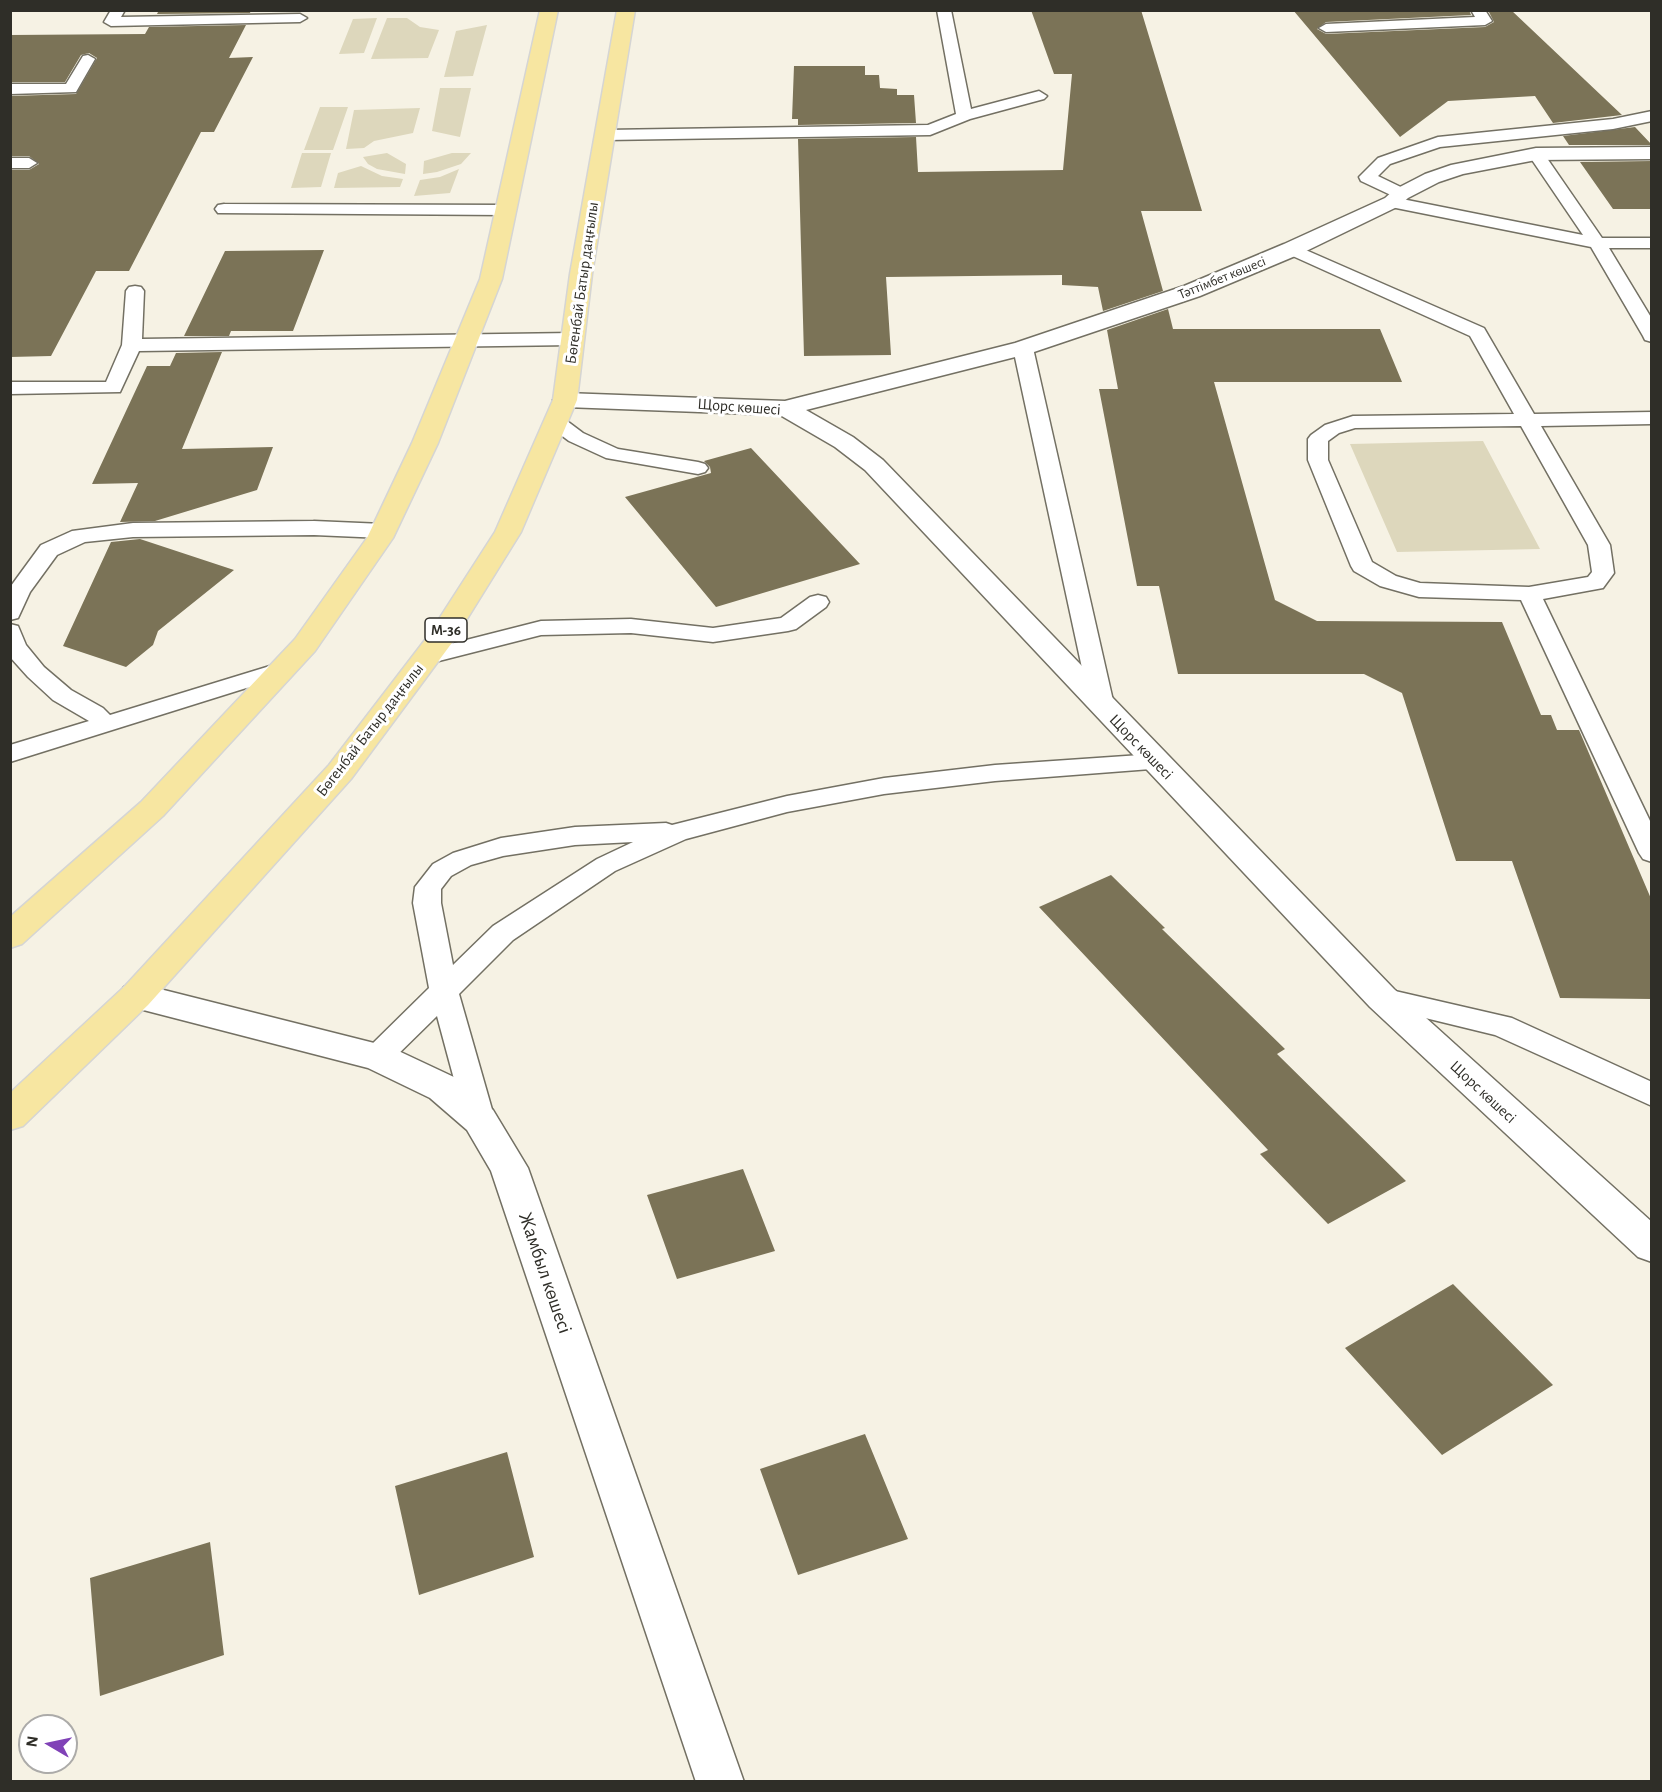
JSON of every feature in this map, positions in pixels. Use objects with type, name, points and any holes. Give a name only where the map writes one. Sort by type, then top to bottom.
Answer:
[{"type":"main road","points":[[10,936],[152,809],[283,669],[305,645],[383,531],[425,443],[491,279],[549,10]]},
{"type":"main road","name":"Бөгенбай Батыр даңғылы","points":[[10,1116],[136,996],[340,772],[427,657],[508,532],[560,411],[626,10]]},
{"type":"street","name":"Тәттімбет көшесі","points":[[785,408],[1023,348],[1192,291],[1292,249],[1432,178],[1458,169],[1536,154],[1652,153]]},
{"type":"street","name":"Щорс көшесі","points":[[560,411],[785,408],[844,442],[874,465],[1382,998],[1652,1246]]},
{"type":"street","name":"Жамбыл көшесі","points":[[136,996],[377,1057],[443,1088],[480,1120],[509,1168],[720,1782]]},
{"type":"lane","points":[[118,10],[111,22],[300,18]]},
{"type":"lane","points":[[944,10],[964,116]]},
{"type":"lane","points":[[1326,28],[1485,21],[1478,10]]},
{"type":"lane","points":[[10,89],[71,89],[88,59]]},
{"type":"lane","points":[[606,135],[930,130],[964,116],[1039,96]]},
{"type":"lane","points":[[1650,244],[1597,243],[1396,198],[1367,177],[1384,161],[1438,142],[1613,124],[1652,116]]},
{"type":"lane","points":[[1536,154],[1597,243],[1652,336]]},
{"type":"lane","points":[[10,163],[29,163]]},
{"type":"lane","points":[[224,209],[506,210]]},
{"type":"lane","points":[[1292,249],[1477,332],[1529,420],[1599,545],[1603,573],[1595,583],[1529,594],[1419,590],[1388,581],[1362,566],[1318,460],[1318,439],[1332,429],[1353,422],[1529,420],[1652,418]]},
{"type":"lane","points":[[10,388],[113,388],[132,345],[135,291]]},
{"type":"lane","points":[[132,345],[573,339]]},
{"type":"lane","points":[[1023,348],[1102,705]]},
{"type":"lane","points":[[560,411],[576,437],[613,454],[698,468]]},
{"type":"lane","points":[[10,613],[19,591],[49,550],[80,536],[144,530],[314,528],[383,531]]},
{"type":"lane","points":[[1529,594],[1652,853]]},
{"type":"lane","points":[[427,657],[541,628],[631,626],[713,635],[788,624],[818,602]]},
{"type":"lane","points":[[10,631],[15,647],[36,672],[62,695],[94,713],[105,723]]},
{"type":"lane","points":[[10,754],[283,669]]},
{"type":"lane","points":[[377,1057],[503,933],[606,866],[678,832],[787,804],[884,786],[995,772],[1155,762]]},
{"type":"lane","points":[[480,1120],[444,991],[427,903],[428,887],[442,870],[462,859],[501,847],[575,836],[678,832]]},
{"type":"lane","points":[[1382,998],[1502,1026],[1652,1095]]},
{"type":"shaded area","points":[[377,18],[364,53],[339,54],[353,19]]},
{"type":"shaded area","points":[[387,18],[407,18],[420,27],[439,30],[428,58],[371,59]]},
{"type":"shaded area","points":[[487,25],[473,76],[444,77],[456,31]]},
{"type":"shaded area","points":[[440,88],[471,88],[460,137],[432,131]]},
{"type":"shaded area","points":[[320,107],[348,107],[333,150],[304,150]]},
{"type":"shaded area","points":[[420,108],[413,133],[374,141],[364,148],[346,149],[354,110]]},
{"type":"shaded area","points":[[302,153],[331,153],[321,187],[291,188]]},
{"type":"shaded area","points":[[387,153],[406,164],[405,174],[377,169],[368,164],[363,157]]},
{"type":"shaded area","points":[[452,153],[471,153],[461,164],[423,174],[424,161]]},
{"type":"shaded area","points":[[361,166],[382,176],[403,179],[400,187],[334,188],[338,173]]},
{"type":"shaded area","points":[[459,169],[450,193],[414,196],[420,180],[440,177]]},
{"type":"shaded area","points":[[1483,441],[1540,549],[1397,552],[1350,444]]},
{"type":"building","points":[[159,10],[251,10],[250,13],[157,14]]},
{"type":"building","points":[[1031,10],[1141,10],[1202,211],[1141,211],[1163,291],[1103,311],[1098,287],[1062,285],[1062,275],[886,277],[891,355],[804,356],[798,139],[916,137],[918,172],[1063,170],[1072,74],[1054,74]]},
{"type":"building","points":[[1293,10],[1469,10],[1471,15],[1326,22],[1317,29],[1326,34],[1485,27],[1494,22],[1488,10],[1511,10],[1622,115],[1553,123],[1535,96],[1448,101],[1400,137]]},
{"type":"building","points":[[246,25],[229,58],[253,57],[214,132],[201,132],[129,271],[96,271],[51,356],[10,357],[10,170],[29,170],[39,164],[29,156],[10,156],[10,96],[76,94],[97,58],[89,53],[81,55],[65,82],[10,82],[10,35],[145,34],[149,27]]},
{"type":"building","points":[[794,66],[865,66],[865,75],[879,75],[880,88],[897,89],[897,95],[914,95],[916,123],[798,125],[798,119],[792,119]]},
{"type":"building","points":[[1635,127],[1652,145],[1569,145],[1563,136]]},
{"type":"building","points":[[1652,161],[1652,209],[1613,209],[1580,162]]},
{"type":"building","points":[[324,250],[293,331],[231,331],[229,336],[184,336],[225,251]]},
{"type":"building","points":[[1168,309],[1173,329],[1380,329],[1402,382],[1214,382],[1275,600],[1317,621],[1502,622],[1541,715],[1551,715],[1557,730],[1579,730],[1652,901],[1652,999],[1560,998],[1512,861],[1456,861],[1402,693],[1364,674],[1178,674],[1159,586],[1137,586],[1099,389],[1118,389],[1107,330]]},
{"type":"building","points":[[222,352],[182,449],[273,447],[257,490],[155,521],[120,522],[138,483],[92,484],[147,366],[170,366],[176,353]]},
{"type":"building","points":[[751,448],[860,564],[716,607],[625,497],[711,473],[710,467],[704,461]]},
{"type":"building","points":[[140,539],[234,570],[158,631],[153,645],[126,667],[63,646],[111,542]]},
{"type":"building","points":[[1111,875],[1165,928],[1162,929],[1285,1049],[1277,1054],[1406,1181],[1328,1224],[1260,1154],[1268,1150],[1039,907]]},
{"type":"building","points":[[743,1169],[775,1251],[677,1279],[647,1195]]},
{"type":"building","points":[[1453,1284],[1553,1385],[1442,1455],[1345,1348]]},
{"type":"building","points":[[865,1434],[908,1539],[798,1575],[760,1469]]},
{"type":"building","points":[[507,1452],[534,1557],[419,1595],[395,1486]]},
{"type":"building","points":[[210,1542],[224,1655],[100,1696],[90,1578]]}]
